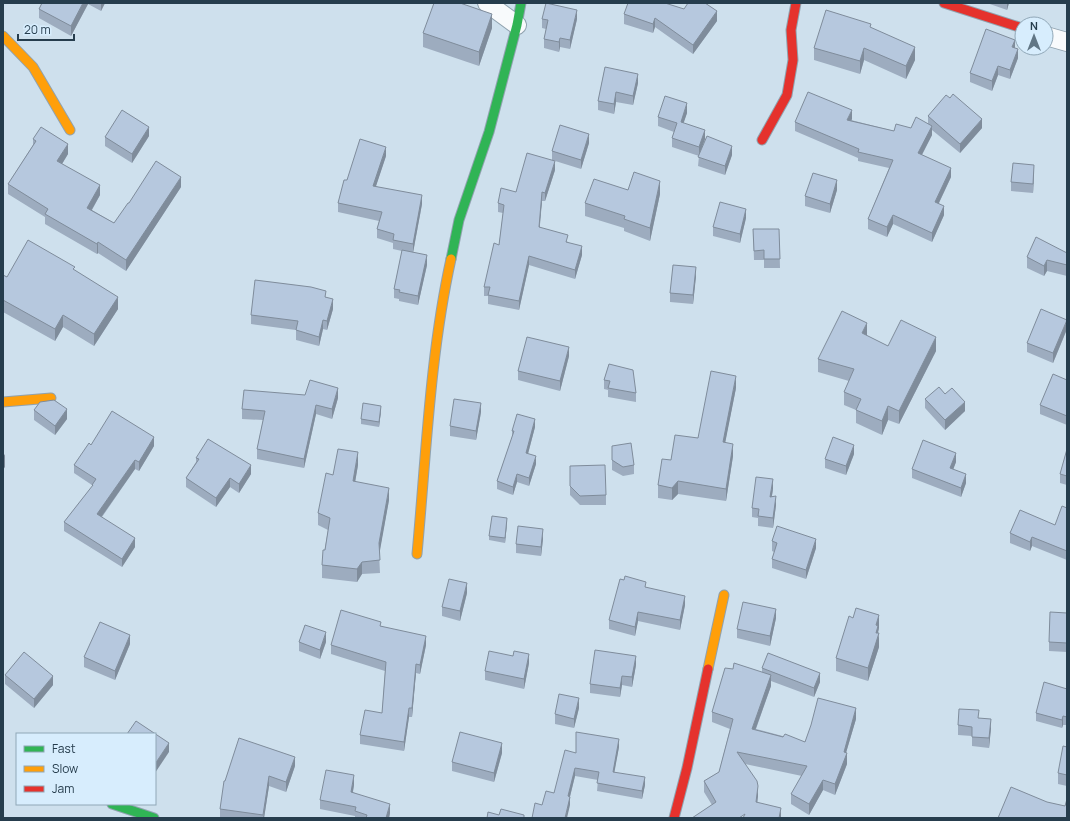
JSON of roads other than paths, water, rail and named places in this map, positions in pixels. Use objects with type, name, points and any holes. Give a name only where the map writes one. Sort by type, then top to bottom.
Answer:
[{"type":"street","points":[[487,3],[517,25]]},
{"type":"street","points":[[417,554],[432,384],[444,289],[459,220],[490,132],[517,25],[521,3]]},
{"type":"street","points":[[762,140],[787,95],[793,60],[791,30],[796,3]]},
{"type":"street","points":[[944,3],[1014,25]]},
{"type":"street","points":[[3,36],[33,67],[70,130]]},
{"type":"street","points":[[1054,38],[1067,42]]},
{"type":"street","points":[[3,402],[51,398]]},
{"type":"street","points":[[674,818],[687,768],[724,595]]},
{"type":"street","points":[[115,805],[154,818]]}]
